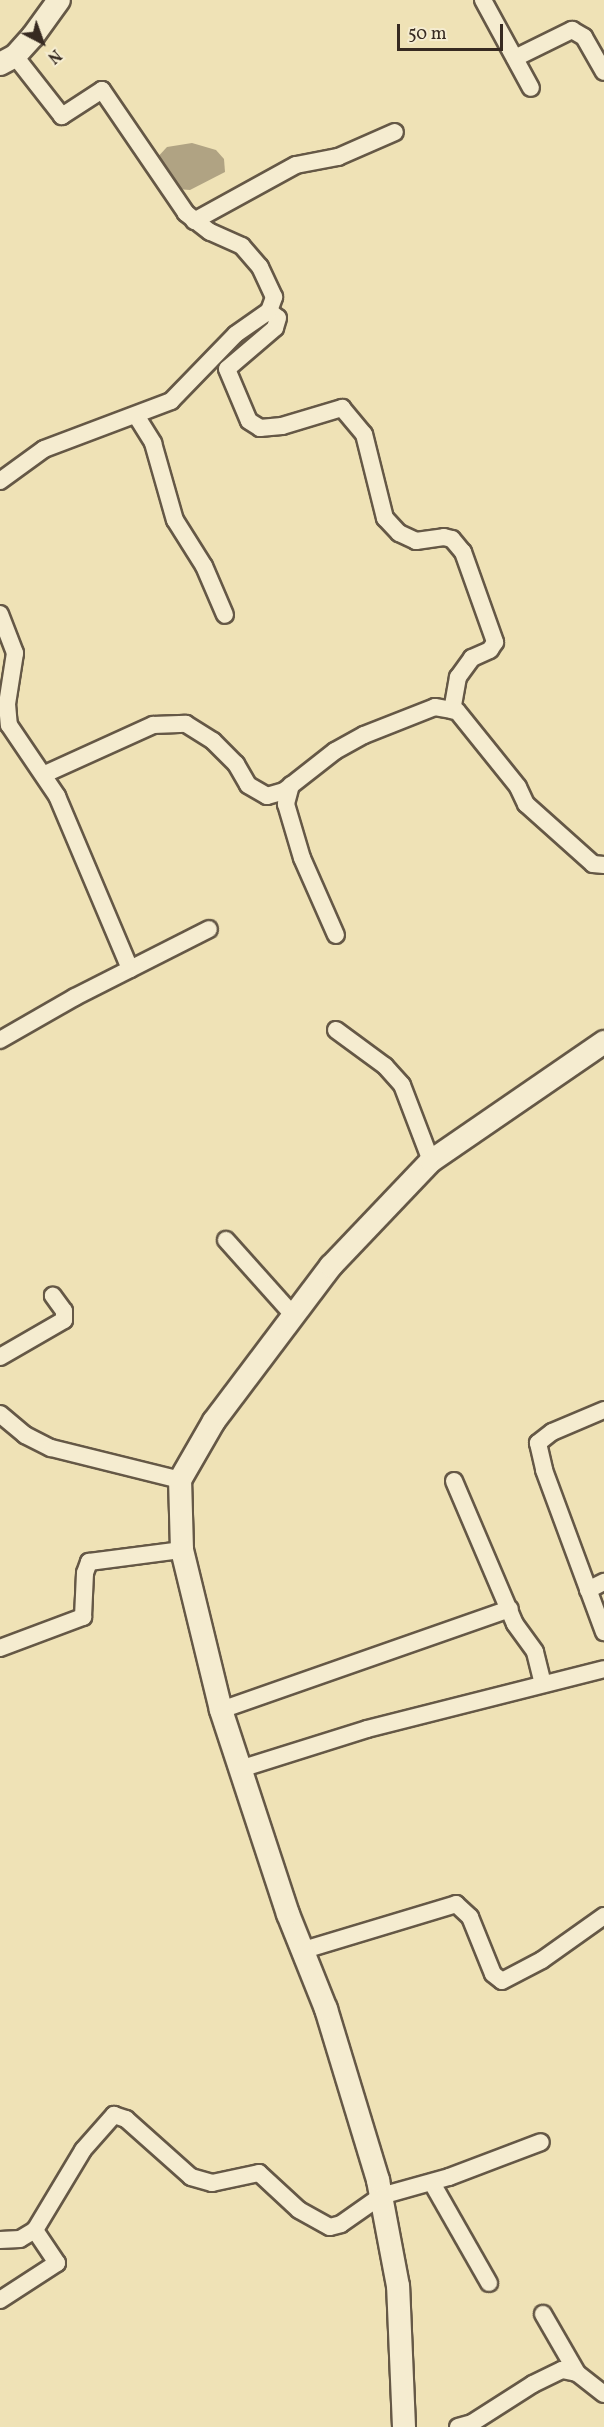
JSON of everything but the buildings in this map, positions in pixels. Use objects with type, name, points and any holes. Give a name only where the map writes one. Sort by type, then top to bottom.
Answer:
[{"type":"street","points":[[0,481],[44,449],[137,417],[178,396],[236,334],[269,311],[272,291],[250,254],[242,246],[194,221],[102,90],[62,116],[7,60],[59,0]]},
{"type":"street","points":[[483,0],[531,88]]},
{"type":"street","points":[[515,58],[572,30],[584,37],[604,72]]},
{"type":"street","points":[[194,221],[296,165],[338,157],[395,132]]},
{"type":"street","points":[[269,311],[278,318],[274,327],[227,369],[249,421],[260,428],[282,426],[342,408],[364,434],[385,518],[399,533],[416,541],[444,537],[452,539],[463,552],[495,642],[490,650],[472,658],[458,677],[452,710]]},
{"type":"street","points":[[137,417],[153,444],[175,520],[215,587],[225,615]]},
{"type":"street","points":[[0,614],[15,653],[7,717],[45,774],[130,969]]},
{"type":"street","points":[[45,774],[153,725],[186,724],[213,741],[237,764],[248,785],[267,796],[291,785],[335,751],[364,735],[435,707],[452,710],[471,724],[518,786],[526,804],[593,864],[604,865]]},
{"type":"street","points":[[291,785],[286,804],[302,858],[336,935]]},
{"type":"street","points":[[0,1041],[130,969],[209,929]]},
{"type":"street","points":[[336,1030],[385,1066],[402,1085],[430,1161]]},
{"type":"street","points":[[404,2427],[402,2321],[381,2196],[326,2009],[303,1950],[221,1710],[182,1550],[180,1480],[214,1421],[331,1266],[430,1161],[604,1042]]},
{"type":"street","points":[[226,1240],[293,1315]]},
{"type":"street","points":[[0,1357],[64,1320],[64,1311],[53,1296]]},
{"type":"street","points":[[604,1410],[552,1432],[538,1443],[544,1470],[604,1629]]},
{"type":"street","points":[[3,1419],[51,1448],[180,1480]]},
{"type":"street","points":[[454,1481],[519,1631],[535,1652],[543,1684]]},
{"type":"street","points":[[0,1648],[83,1617],[85,1573],[89,1562],[182,1550]]},
{"type":"street","points":[[588,1590],[604,1582]]},
{"type":"street","points":[[221,1710],[510,1609]]},
{"type":"street","points":[[240,1769],[367,1729],[604,1669]]},
{"type":"street","points":[[303,1950],[456,1904],[470,1917],[493,1974],[502,1981],[542,1960],[604,1916]]},
{"type":"street","points":[[0,2240],[20,2240],[35,2230],[83,2150],[114,2115],[126,2119],[191,2177],[212,2183],[259,2173],[299,2210],[321,2224],[341,2224],[381,2196],[432,2183],[542,2142]]},
{"type":"street","points":[[432,2183],[489,2283]]},
{"type":"street","points":[[0,2300],[57,2263],[35,2230]]},
{"type":"street","points":[[543,2314],[577,2373],[604,2394]]},
{"type":"street","points":[[458,2427],[507,2403],[551,2373],[577,2373]]},
{"type":"shaded area","points":[[192,143],[216,150],[224,159],[225,172],[190,190],[177,189],[154,161],[167,147]]}]
